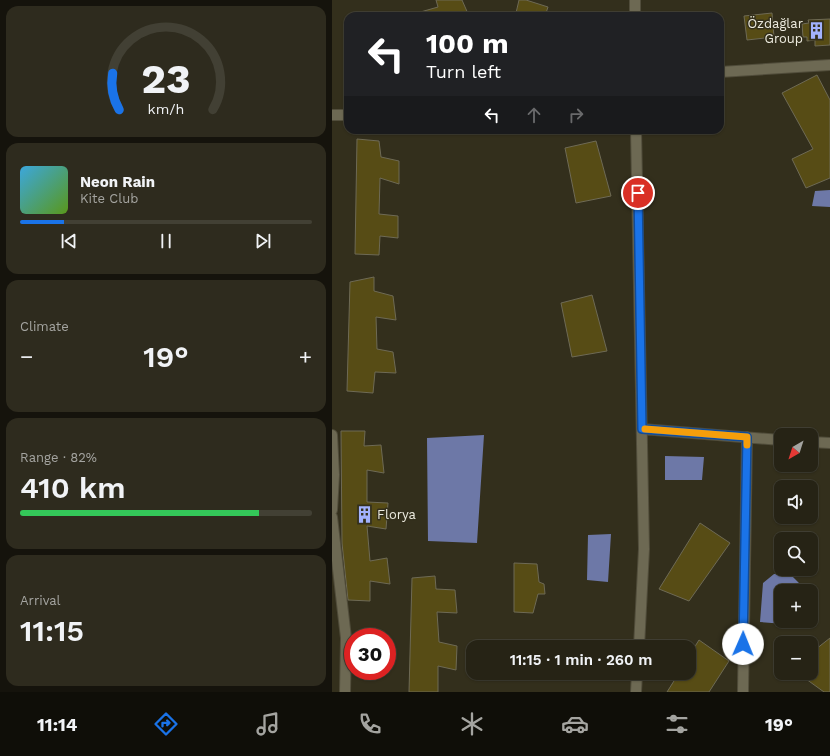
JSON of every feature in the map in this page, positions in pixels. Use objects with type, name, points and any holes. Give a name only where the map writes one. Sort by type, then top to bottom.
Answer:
[{"type":"street","points":[[635,0],[635,12]]},
{"type":"street","points":[[724,72],[830,65]]},
{"type":"street","points":[[332,115],[344,115]]},
{"type":"street","points":[[636,134],[644,549],[639,640]]},
{"type":"street","points":[[642,429],[774,439]]},
{"type":"street","points":[[332,435],[334,475],[332,510]]},
{"type":"street","points":[[742,692],[747,437]]},
{"type":"street","points":[[818,442],[830,443]]},
{"type":"street","points":[[332,517],[346,638],[345,692]]},
{"type":"street","points":[[636,692],[637,680]]},
{"type":"water","points":[[830,190],[830,207],[812,206],[815,191]]},
{"type":"water","points":[[484,435],[477,543],[428,541],[427,438]]},
{"type":"water","points":[[665,456],[704,457],[702,480],[665,480]]},
{"type":"water","points":[[611,534],[608,582],[587,580],[588,535]]},
{"type":"water","points":[[774,574],[774,576],[792,576],[799,583],[774,584],[774,623],[760,622],[763,583]]},
{"type":"building","points":[[436,0],[462,0],[467,12],[420,12],[438,7]]},
{"type":"building","points":[[519,0],[526,0],[548,7],[546,12],[516,12]]},
{"type":"building","points":[[772,13],[774,37],[747,40],[744,16]]},
{"type":"building","name":"Özdağlar Group","points":[[830,19],[830,45],[815,46],[815,40],[807,41],[807,37],[803,37],[802,24],[809,23],[808,20]]},
{"type":"building","points":[[817,75],[830,100],[830,178],[806,188],[792,159],[813,149],[782,93]]},
{"type":"building","points":[[357,139],[379,141],[381,157],[399,161],[399,184],[380,178],[379,214],[398,216],[398,238],[380,236],[379,255],[355,254]]},
{"type":"building","points":[[596,141],[611,196],[576,203],[565,148]]},
{"type":"building","points":[[374,277],[374,291],[393,296],[396,320],[376,317],[377,349],[393,352],[396,373],[375,372],[373,393],[347,391],[350,282]]},
{"type":"building","points":[[592,295],[607,351],[572,357],[561,303]]},
{"type":"building","name":"Florya","points":[[341,431],[365,431],[364,446],[381,445],[384,473],[367,470],[367,502],[388,503],[386,529],[367,526],[370,561],[387,558],[390,584],[370,581],[370,601],[348,600],[342,543]]},
{"type":"building","points":[[700,523],[730,543],[689,601],[659,589]]},
{"type":"building","points":[[514,563],[537,564],[539,582],[544,584],[545,594],[538,594],[533,613],[514,612]]},
{"type":"building","points":[[435,576],[436,589],[455,590],[457,613],[437,612],[439,642],[457,646],[456,670],[438,666],[438,692],[409,692],[412,578]]},
{"type":"building","points":[[830,638],[830,692],[824,692],[807,680],[818,680],[818,647]]},
{"type":"building","points":[[699,640],[729,661],[709,692],[667,692],[675,680],[696,680],[696,645]]},
{"type":"slow traffic","points":[[645,429],[747,437],[747,445]]},
{"type":"place","name":"Özdağlar Group","points":[[816,30]]},
{"type":"place","name":"Florya","points":[[364,514]]},
{"type":"route","points":[[638,193],[642,429],[747,437],[743,644]]}]
